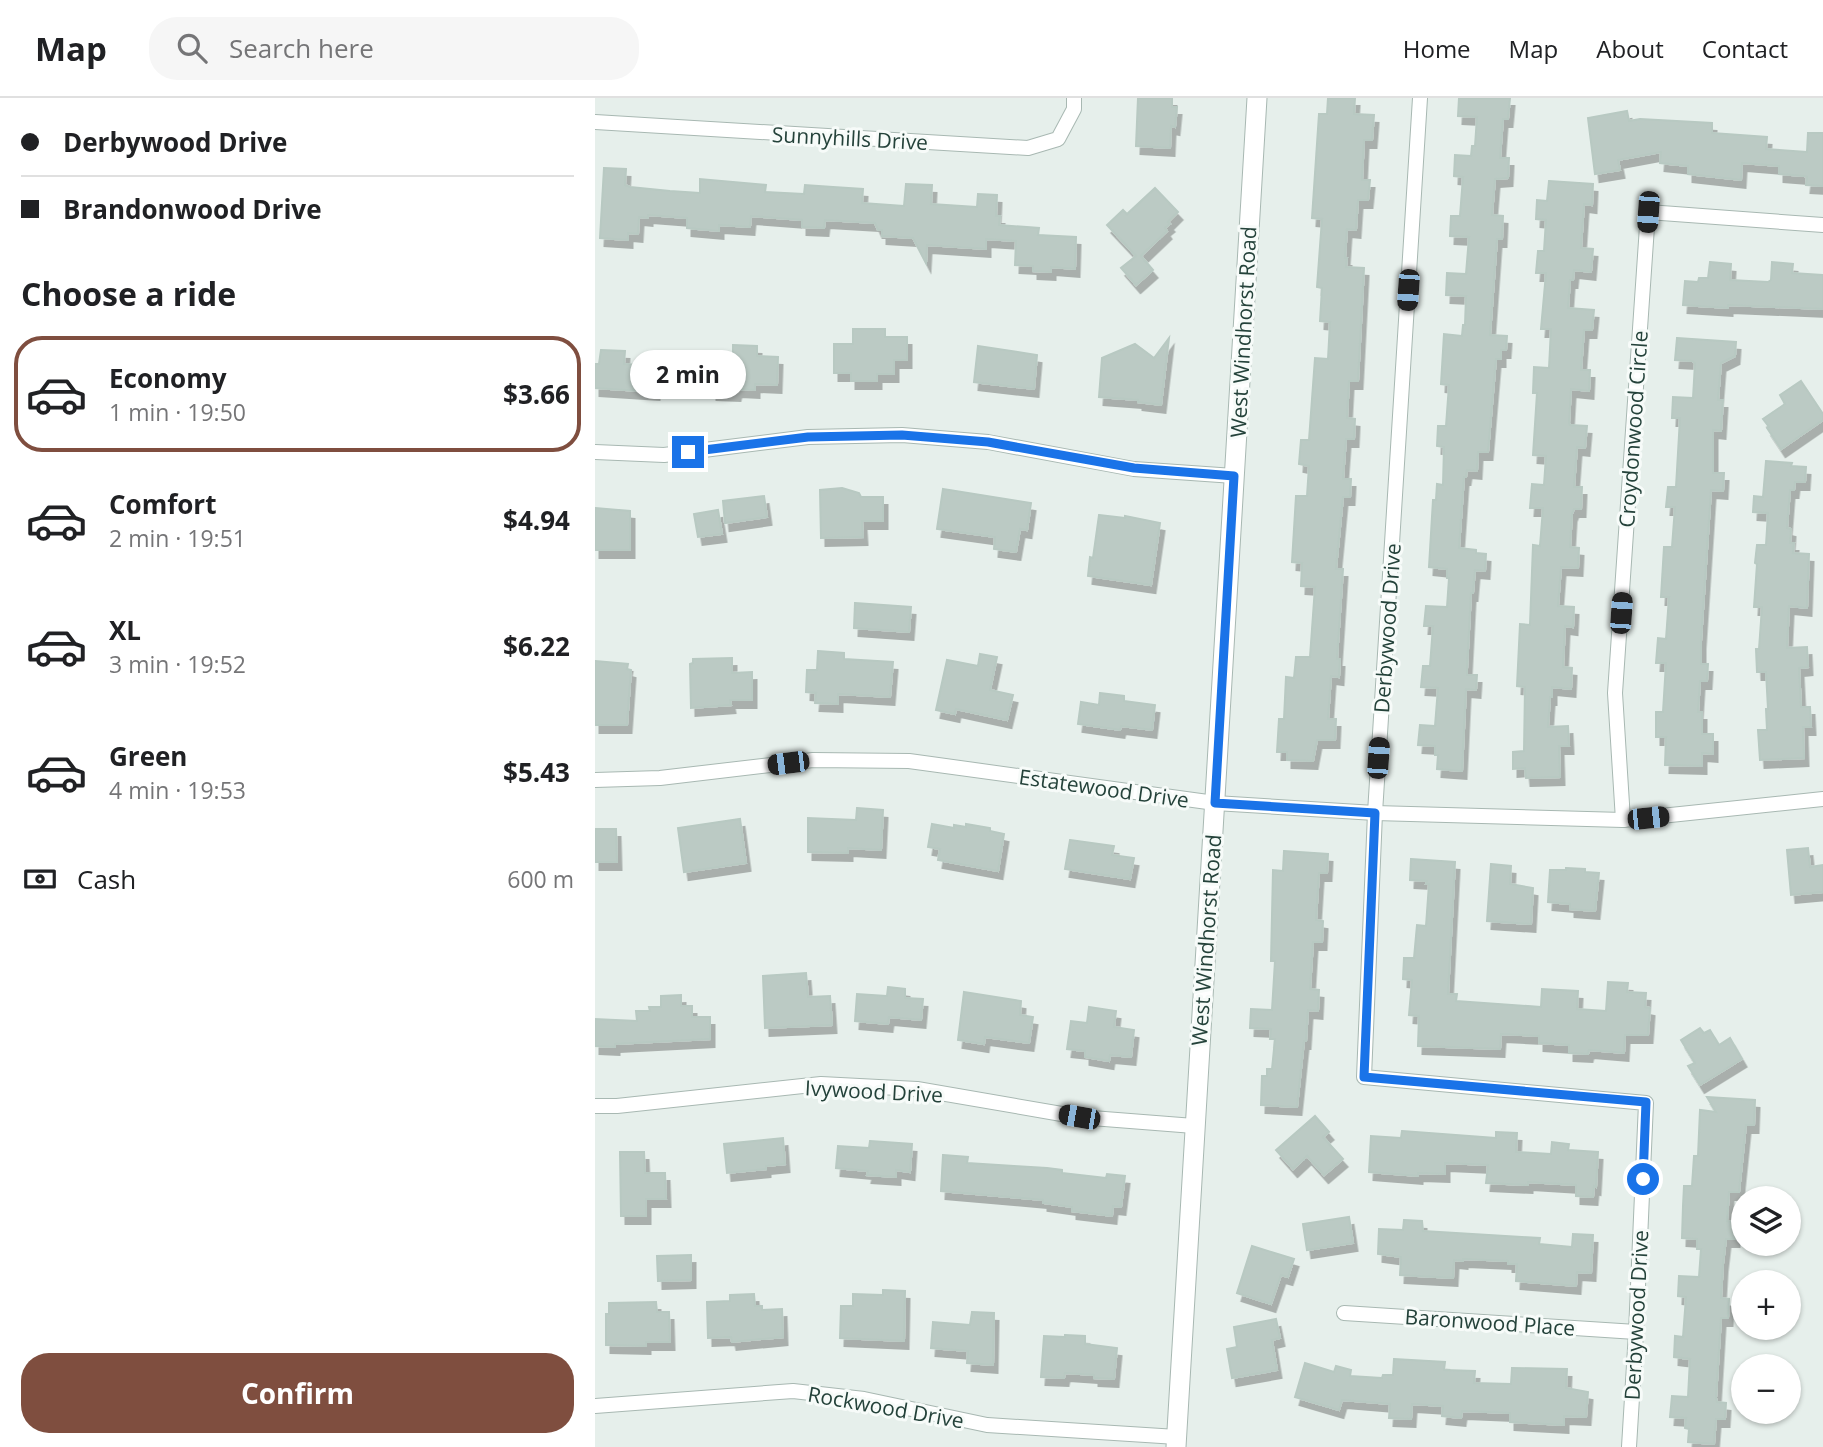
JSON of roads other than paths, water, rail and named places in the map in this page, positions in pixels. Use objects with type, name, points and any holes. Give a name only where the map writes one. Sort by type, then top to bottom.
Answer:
[{"type":"street","name":"Sunnyhills Drive","points":[[595,122],[1028,148],[1058,139],[1074,109],[1075,98]]},
{"type":"street","name":"West Windhorst Road","points":[[1177,1442],[1257,98]]},
{"type":"street","name":"Derbywood Drive","points":[[1420,98],[1375,813],[1364,1077],[1646,1102],[1629,1447]]},
{"type":"street","name":"Croydonwood Circle","points":[[1623,820],[1615,693],[1648,212],[1823,225]]},
{"type":"street","points":[[595,452],[664,456],[808,437],[902,435],[988,442],[1134,468],[1234,476]]},
{"type":"street","name":"Estatewood Drive","points":[[595,780],[660,778],[813,760],[909,761],[1215,803],[1375,813],[1623,820],[1823,799]]},
{"type":"street","name":"Ivywood Drive","points":[[595,1106],[617,1106],[821,1084],[917,1089],[1079,1117],[1195,1126]]},
{"type":"street","name":"Baronwood Place","points":[[1344,1313],[1636,1332]]},
{"type":"street","name":"Rockwood Drive","points":[[595,1406],[793,1391],[864,1399],[988,1425],[1177,1442]]}]
